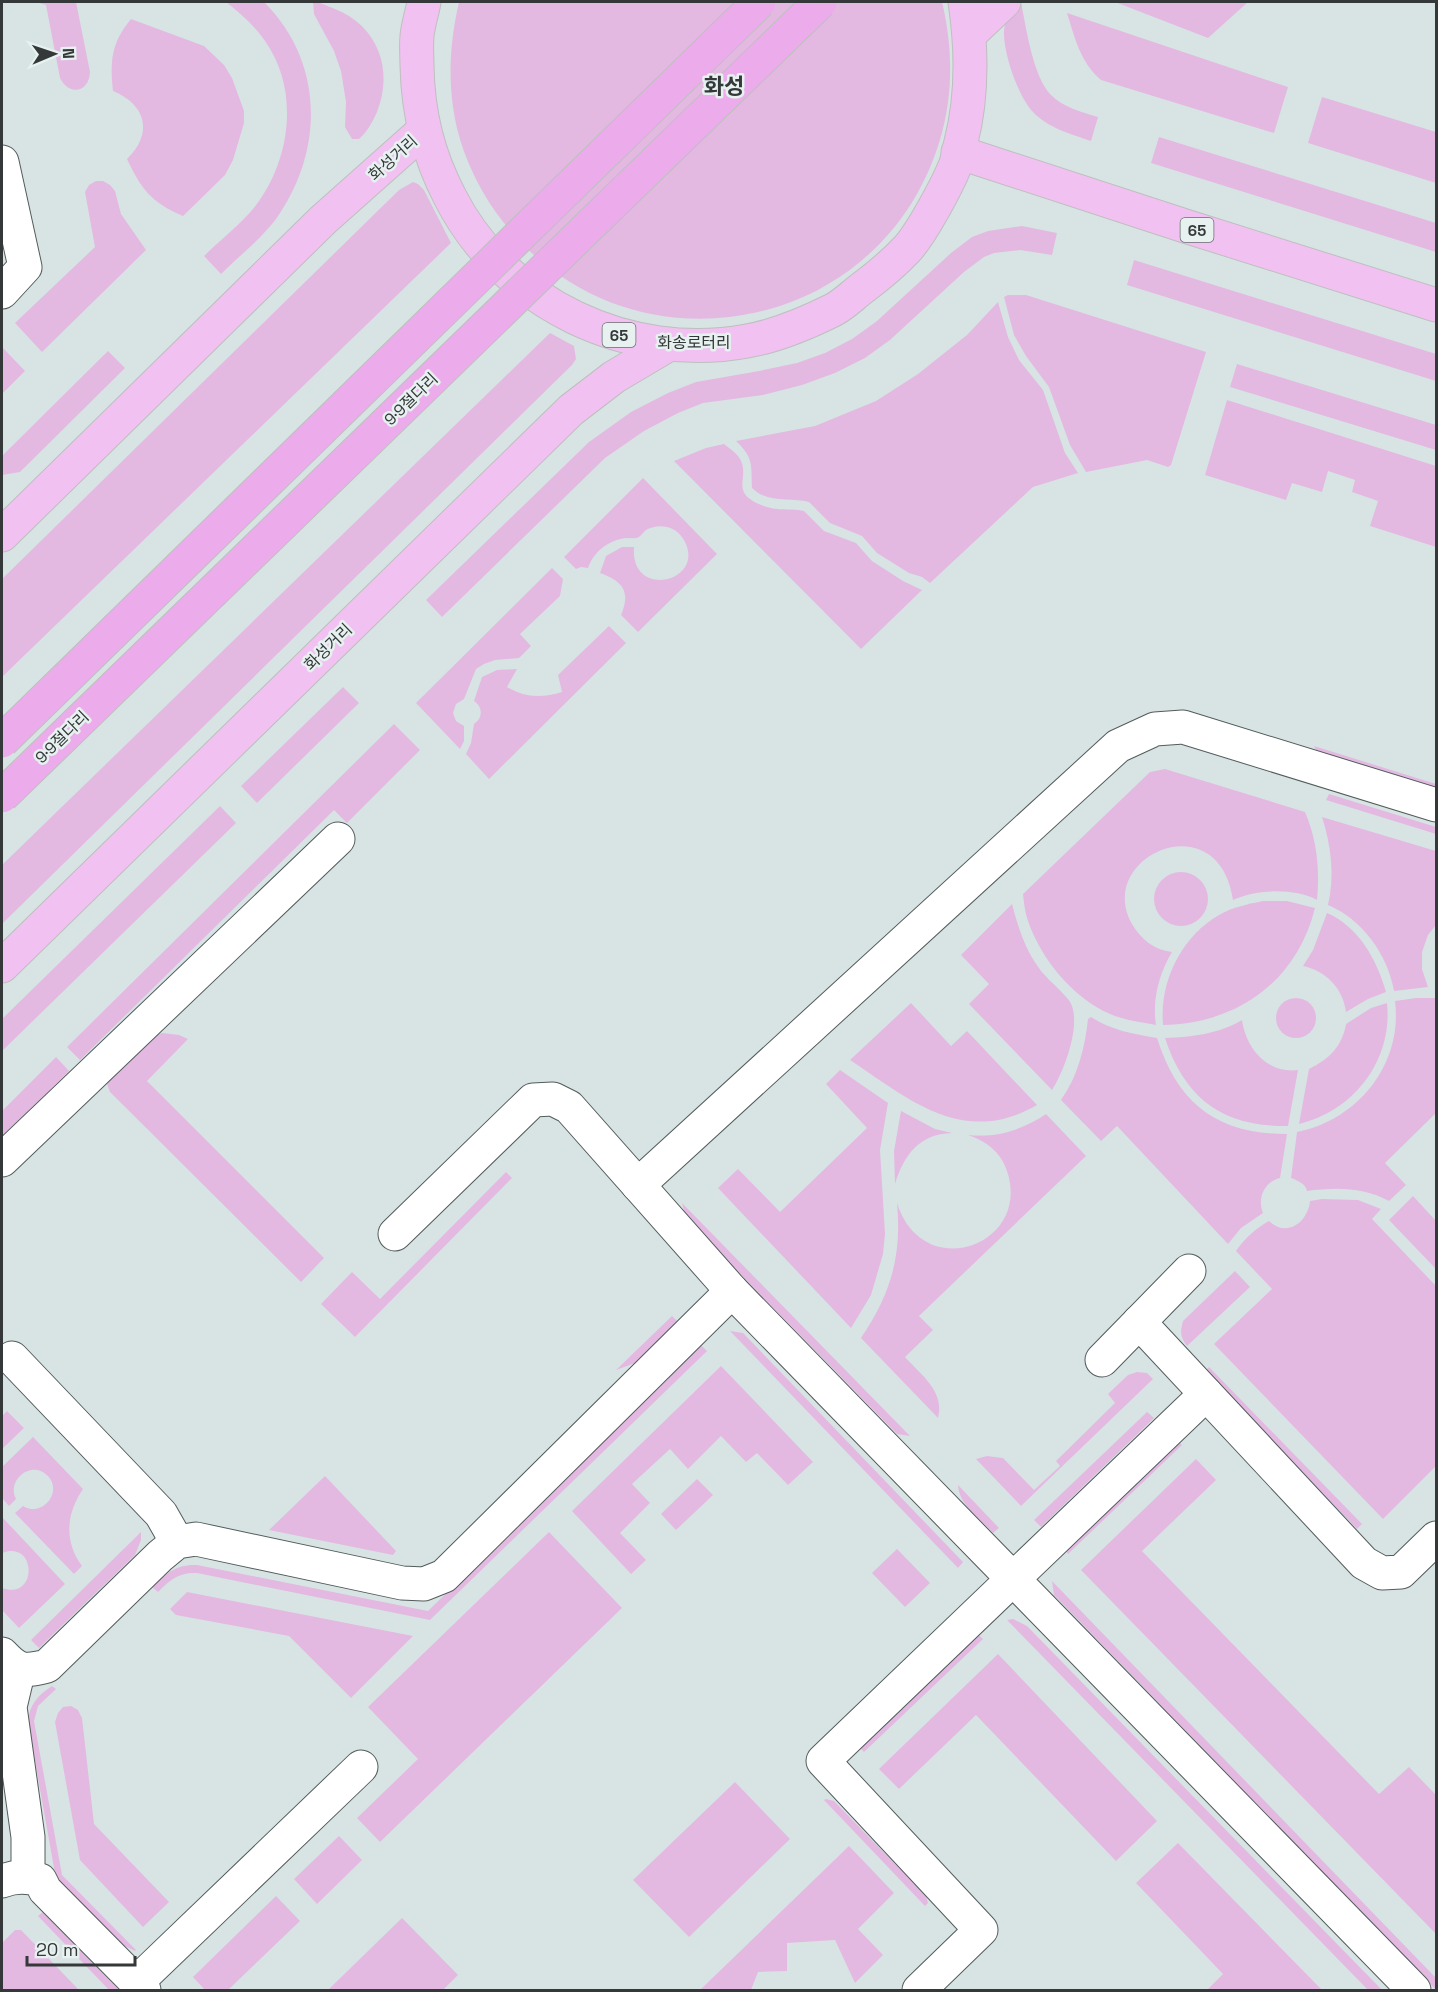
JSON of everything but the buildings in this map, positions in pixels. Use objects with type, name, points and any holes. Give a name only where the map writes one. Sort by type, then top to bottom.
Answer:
[{"type":"highway","points":[[2,741],[759,2]]},
{"type":"highway","name":"9·9절다리","points":[[2,796],[820,2]]},
{"type":"main road","name":"화송로터리","points":[[424,2],[417,37],[417,84],[423,131],[439,177],[460,218],[489,255],[524,287],[565,314],[608,332],[640,341],[668,345],[748,341],[793,327],[835,309],[874,279],[908,248],[955,165],[966,123],[972,80],[970,34],[965,2]]},
{"type":"main road","points":[[970,34],[1004,2]]},
{"type":"main road","name":"화성거리","points":[[2,535],[323,220],[423,131]]},
{"type":"main road","name":"65","points":[[958,152],[1437,305]]},
{"type":"main road","name":"화성거리","points":[[2,966],[571,410],[614,377],[668,345]]},
{"type":"street","points":[[2,162],[25,267],[2,292]]},
{"type":"street","points":[[638,1185],[1118,746],[1155,729],[1184,727],[1437,805]]},
{"type":"street","points":[[2,1160],[338,838]]},
{"type":"street","points":[[395,1234],[533,1100],[553,1099],[569,1107],[732,1291],[1414,1990]]},
{"type":"street","points":[[1102,1360],[1189,1272]]},
{"type":"street","points":[[361,1767],[140,1987],[45,1890],[40,1880],[15,1879],[28,1837],[10,1707],[10,1662],[32,1670],[46,1666],[177,1542],[196,1539],[402,1583],[424,1584],[444,1576],[732,1291]]},
{"type":"street","points":[[1139,1322],[1364,1563],[1382,1573],[1401,1572],[1437,1538]]},
{"type":"street","points":[[12,1358],[161,1514],[177,1542]]},
{"type":"street","points":[[919,1990],[981,1930],[824,1761],[1206,1394]]},
{"type":"shaded area","points":[[36,2],[76,2],[90,72],[89,79],[82,88],[73,90],[68,88],[60,78],[46,5]]},
{"type":"shaded area","points":[[226,2],[264,2],[284,26],[298,52],[307,80],[311,108],[309,137],[303,165],[292,193],[270,226],[221,274],[204,256],[241,222],[259,201],[278,163],[287,122],[283,80],[276,60],[256,30]]},
{"type":"shaded area","points":[[313,2],[335,9],[362,26],[372,38],[383,65],[384,81],[377,112],[359,139],[352,139],[345,127],[346,102],[341,71],[334,51],[314,14]]},
{"type":"shaded area","points":[[459,2],[942,2],[950,51],[950,76],[944,124],[938,148],[917,194],[905,213],[876,248],[841,276],[801,298],[780,306],[737,316],[694,319],[652,314],[612,303],[575,285],[540,261],[510,230],[484,194],[461,141],[451,94],[451,54]]},
{"type":"shaded area","points":[[1021,2],[1031,51],[1039,76],[1051,95],[1062,103],[1098,117],[1091,141],[1060,130],[1039,118],[1022,96],[1009,64],[1004,34],[1007,20]]},
{"type":"shaded area","points":[[1115,2],[1248,2],[1208,38]]},
{"type":"shaded area","points":[[1067,13],[1288,87],[1274,133],[1101,80],[1083,57]]},
{"type":"shaded area","points":[[131,19],[204,46],[224,65],[232,78],[244,111],[244,123],[233,160],[225,175],[183,216],[163,206],[149,194],[137,179],[127,159],[141,140],[143,121],[133,104],[113,91],[112,61],[119,36]]},
{"type":"shaded area","points":[[1322,97],[1436,132],[1436,183],[1308,143]]},
{"type":"shaded area","points":[[1159,137],[1436,223],[1436,252],[1151,163]]},
{"type":"shaded area","points":[[96,181],[103,181],[115,191],[121,214],[146,250],[42,352],[15,323],[95,247],[85,192],[89,185]]},
{"type":"shaded area","points":[[413,182],[424,190],[451,243],[2,677],[2,579],[399,190]]},
{"type":"shaded area","points":[[1022,226],[1057,233],[1052,255],[1020,250],[994,253],[984,257],[964,272],[890,340],[865,358],[835,373],[802,385],[763,395],[703,403],[644,431],[605,458],[442,617],[426,600],[589,442],[631,412],[696,382],[797,363],[825,353],[852,339],[877,321],[951,253],[972,237],[988,231]]},
{"type":"shaded area","points":[[1134,260],[1436,354],[1436,381],[1127,285]]},
{"type":"shaded area","points":[[1026,295],[1206,352],[1171,465],[1168,467],[1147,460],[1086,472],[1070,445],[1049,387],[1014,335],[1004,297]]},
{"type":"shaded area","points":[[998,302],[1008,337],[1019,360],[1043,390],[1065,453],[1078,473],[1033,487],[930,583],[877,553],[862,536],[830,523],[809,502],[772,498],[752,488],[749,457],[736,441],[815,426],[876,401],[918,374],[967,335]]},
{"type":"shaded area","points":[[550,333],[574,346],[576,359],[572,365],[2,924],[2,865]]},
{"type":"shaded area","points":[[2,347],[25,371],[2,394]]},
{"type":"shaded area","points":[[108,351],[125,368],[20,472],[2,475],[2,456]]},
{"type":"shaded area","points":[[1237,364],[1436,425],[1436,450],[1230,387]]},
{"type":"shaded area","points":[[1227,400],[1436,466],[1436,547],[1370,526],[1378,501],[1352,492],[1355,480],[1328,471],[1322,492],[1292,483],[1286,500],[1205,475]]},
{"type":"shaded area","points":[[724,444],[737,454],[742,464],[743,490],[754,502],[772,508],[804,511],[824,531],[856,543],[872,561],[922,590],[861,649],[674,461],[706,448]]},
{"type":"shaded area","points":[[643,478],[717,554],[638,632],[621,615],[625,600],[623,588],[608,576],[600,573],[606,556],[622,547],[634,547],[636,564],[643,574],[654,579],[666,579],[677,575],[685,567],[688,556],[682,537],[668,527],[657,526],[646,530],[638,538],[614,541],[603,547],[594,556],[588,568],[576,569],[564,557]]},
{"type":"shaded area","points":[[552,568],[563,579],[560,596],[520,634],[531,646],[519,658],[495,660],[476,669],[464,699],[456,704],[453,713],[456,721],[464,726],[464,741],[460,749],[416,703]]},
{"type":"shaded area","points":[[609,626],[626,643],[489,779],[466,754],[471,743],[474,724],[480,716],[479,706],[474,701],[482,677],[497,670],[517,669],[507,687],[514,691],[534,696],[562,692],[558,675]]},
{"type":"shaded area","points":[[343,687],[359,703],[257,803],[241,786]]},
{"type":"shaded area","points":[[394,724],[420,750],[347,823],[334,810],[80,1060],[67,1047]]},
{"type":"shaded area","points":[[1314,746],[1436,784],[1436,792],[1318,754]]},
{"type":"shaded area","points":[[1165,769],[1305,812],[1315,844],[1318,888],[1317,900],[1297,893],[1275,891],[1242,896],[1233,900],[1223,870],[1206,853],[1184,846],[1163,850],[1143,861],[1130,878],[1125,900],[1132,924],[1149,943],[1159,949],[1172,952],[1163,969],[1158,987],[1155,1006],[1156,1025],[1110,1014],[1096,1007],[1071,988],[1041,949],[1026,915],[1023,894],[1150,772]]},
{"type":"shaded area","points":[[1329,794],[1436,827],[1436,834],[1326,800]]},
{"type":"shaded area","points":[[220,806],[236,823],[2,1051],[2,1019]]},
{"type":"shaded area","points":[[1322,817],[1436,851],[1436,925],[1428,935],[1422,952],[1422,969],[1428,987],[1394,991],[1386,964],[1372,940],[1352,919],[1328,905],[1331,861]]},
{"type":"shaded area","points":[[1181,872],[1191,874],[1200,880],[1206,889],[1208,899],[1206,909],[1200,918],[1191,924],[1181,926],[1171,924],[1162,918],[1156,909],[1154,899],[1156,889],[1162,880],[1171,874]]},
{"type":"shaded area","points":[[1263,901],[1287,901],[1315,908],[1306,934],[1294,957],[1279,977],[1260,994],[1239,1007],[1215,1017],[1190,1023],[1163,1025],[1165,993],[1169,977],[1175,962],[1194,935],[1224,912]]},
{"type":"shaded area","points":[[1012,904],[1022,937],[1034,961],[1070,1002],[1074,1015],[1072,1038],[1066,1061],[1052,1090],[969,1004],[989,984],[961,955]]},
{"type":"shaded area","points":[[1327,913],[1348,927],[1365,946],[1386,992],[1346,1012],[1341,995],[1332,982],[1319,972],[1303,966],[1313,950]]},
{"type":"shaded area","points":[[1296,998],[1304,999],[1310,1004],[1315,1010],[1315,1026],[1310,1032],[1304,1037],[1296,1038],[1288,1037],[1282,1032],[1277,1026],[1276,1018],[1277,1010],[1282,1004],[1288,999]]},
{"type":"shaded area","points":[[1435,998],[1436,1000],[1436,1113],[1385,1163],[1406,1185],[1389,1201],[1370,1193],[1349,1189],[1307,1191],[1303,1184],[1291,1178],[1297,1132],[1319,1126],[1339,1115],[1357,1102],[1372,1086],[1384,1067],[1392,1046],[1396,1024],[1395,1001]]},
{"type":"shaded area","points":[[911,1003],[951,1046],[967,1031],[1037,1105],[1011,1117],[986,1121],[962,1120],[939,1114],[917,1103],[850,1060]]},
{"type":"shaded area","points":[[1387,1003],[1384,1044],[1366,1080],[1337,1108],[1299,1124],[1309,1069],[1323,1061],[1338,1046],[1346,1024],[1371,1008]]},
{"type":"shaded area","points":[[1091,1017],[1114,1028],[1157,1038],[1176,1081],[1204,1111],[1240,1128],[1262,1133],[1287,1134],[1280,1178],[1270,1183],[1263,1191],[1261,1207],[1263,1213],[1241,1228],[1228,1244],[1117,1126],[1101,1141],[1061,1100],[1076,1071],[1083,1051],[1088,1019]]},
{"type":"shaded area","points":[[1242,1020],[1248,1040],[1260,1057],[1277,1068],[1298,1070],[1288,1126],[1244,1121],[1226,1115],[1210,1105],[1184,1078],[1165,1038],[1205,1034],[1224,1029]]},
{"type":"shaded area","points":[[162,1033],[179,1035],[188,1039],[147,1081],[324,1258],[301,1282],[110,1092],[108,1079],[152,1036]]},
{"type":"shaded area","points":[[56,1057],[69,1071],[2,1137],[2,1111]]},
{"type":"shaded area","points":[[840,1070],[888,1103],[880,1150],[885,1234],[883,1254],[871,1295],[851,1328],[718,1188],[738,1169],[780,1212],[867,1128],[826,1084]]},
{"type":"shaded area","points":[[901,1111],[935,1129],[952,1133],[930,1137],[914,1148],[903,1164],[895,1184],[894,1151]]},
{"type":"shaded area","points":[[1046,1114],[1086,1156],[919,1316],[933,1330],[905,1357],[935,1392],[939,1408],[938,1418],[861,1338],[880,1306],[892,1274],[898,1240],[897,1203],[910,1228],[929,1243],[950,1248],[971,1246],[990,1235],[1004,1219],[1011,1197],[1007,1171],[1001,1158],[992,1148],[968,1135],[979,1136],[1009,1132]]},
{"type":"shaded area","points":[[506,1172],[512,1178],[355,1337],[321,1304],[352,1272],[380,1299]]},
{"type":"shaded area","points":[[1413,1196],[1436,1221],[1436,1269],[1389,1220]]},
{"type":"shaded area","points":[[1358,1200],[1381,1209],[1372,1219],[1436,1286],[1436,1466],[1383,1519],[1214,1344],[1272,1289],[1236,1251],[1239,1246],[1269,1221],[1283,1228],[1296,1225],[1305,1215],[1310,1201]]},
{"type":"shaded area","points":[[682,1203],[910,1436],[897,1434],[686,1219]]},
{"type":"shaded area","points":[[1235,1271],[1250,1287],[1187,1346],[1181,1334],[1183,1321]]},
{"type":"shaded area","points":[[672,1316],[677,1321],[635,1363],[616,1370]]},
{"type":"shaded area","points":[[730,1331],[743,1333],[963,1562],[958,1568]]},
{"type":"shaded area","points":[[701,1345],[707,1351],[430,1620],[197,1573],[175,1578],[158,1592],[152,1587],[172,1570],[197,1565],[428,1611]]},
{"type":"shaded area","points":[[721,1366],[813,1462],[788,1485],[757,1453],[746,1462],[721,1436],[688,1469],[670,1449],[632,1484],[650,1503],[620,1533],[646,1560],[631,1574],[572,1511]]},
{"type":"shaded area","points":[[1209,1367],[1362,1524],[1357,1529],[1204,1372]]},
{"type":"shaded area","points":[[1137,1372],[1147,1373],[1153,1379],[1021,1506],[976,1459],[987,1456],[1003,1458],[1034,1490],[1060,1466],[1056,1461],[1115,1403],[1108,1394],[1128,1375]]},
{"type":"shaded area","points":[[7,1411],[24,1428],[2,1449],[2,1416]]},
{"type":"shaded area","points":[[1147,1412],[1154,1418],[1041,1527],[1034,1520]]},
{"type":"shaded area","points":[[33,1437],[83,1489],[70,1518],[72,1547],[82,1566],[74,1574],[15,1513],[23,1506],[37,1509],[48,1502],[53,1489],[48,1476],[42,1471],[28,1471],[22,1474],[15,1485],[16,1499],[9,1506],[2,1498],[2,1467]]},
{"type":"shaded area","points":[[1179,1442],[1182,1445],[1068,1554],[1066,1551]]},
{"type":"shaded area","points":[[1196,1459],[1216,1480],[1142,1551],[1379,1794],[1409,1767],[1436,1795],[1436,1934],[1081,1570]]},
{"type":"shaded area","points":[[325,1476],[396,1551],[393,1555],[269,1530]]},
{"type":"shaded area","points":[[697,1479],[713,1495],[676,1530],[661,1514]]},
{"type":"shaded area","points":[[958,1485],[999,1528],[993,1533],[971,1511],[962,1499]]},
{"type":"shaded area","points":[[2,1517],[65,1584],[19,1628],[2,1610],[2,1588],[14,1590],[22,1586],[29,1570],[22,1554],[14,1551],[2,1553]]},
{"type":"shaded area","points":[[141,1532],[141,1540],[135,1555],[39,1648],[31,1640]]},
{"type":"shaded area","points":[[549,1532],[622,1608],[380,1842],[357,1818],[418,1759],[368,1707]]},
{"type":"shaded area","points":[[897,1549],[930,1583],[905,1607],[872,1573]]},
{"type":"shaded area","points":[[1052,1581],[1436,1978],[1436,1990],[1054,1595]]},
{"type":"shaded area","points":[[187,1592],[413,1636],[351,1698],[289,1636],[176,1615],[170,1609]]},
{"type":"shaded area","points":[[1013,1619],[1027,1626],[1382,1990],[1368,1990],[1007,1620]]},
{"type":"shaded area","points":[[979,1635],[983,1639],[864,1752],[860,1748]]},
{"type":"shaded area","points":[[998,1654],[1157,1821],[1116,1861],[976,1715],[899,1789],[879,1769]]},
{"type":"shaded area","points":[[52,1686],[56,1689],[38,1706],[34,1721],[62,1875],[135,1951],[117,1942],[56,1879],[28,1722],[30,1710],[35,1701]]},
{"type":"shaded area","points":[[71,1706],[78,1710],[82,1718],[94,1824],[169,1902],[143,1927],[80,1860],[55,1722],[63,1707]]},
{"type":"shaded area","points":[[735,1782],[790,1839],[689,1937],[633,1880]]},
{"type":"shaded area","points":[[824,1800],[834,1801],[926,1896],[928,1903],[925,1906]]},
{"type":"shaded area","points":[[339,1836],[362,1860],[317,1904],[294,1879]]},
{"type":"shaded area","points":[[1178,1843],[1322,1990],[1207,1990],[1223,1974],[1136,1883]]},
{"type":"shaded area","points":[[849,1846],[894,1893],[858,1929],[883,1955],[855,1983],[835,1940],[787,1943],[787,1971],[758,1972],[751,1990],[700,1990]]},
{"type":"shaded area","points":[[276,1896],[300,1921],[228,1990],[205,1990],[193,1977]]},
{"type":"shaded area","points":[[43,1912],[119,1990],[109,1990],[38,1916]]},
{"type":"shaded area","points":[[402,1918],[458,1975],[443,1990],[328,1990]]},
{"type":"shaded area","points":[[15,1930],[21,1930],[79,1990],[2,1990],[2,1943]]},
{"type":"district","name":"화성","points":[[724,86]]}]
